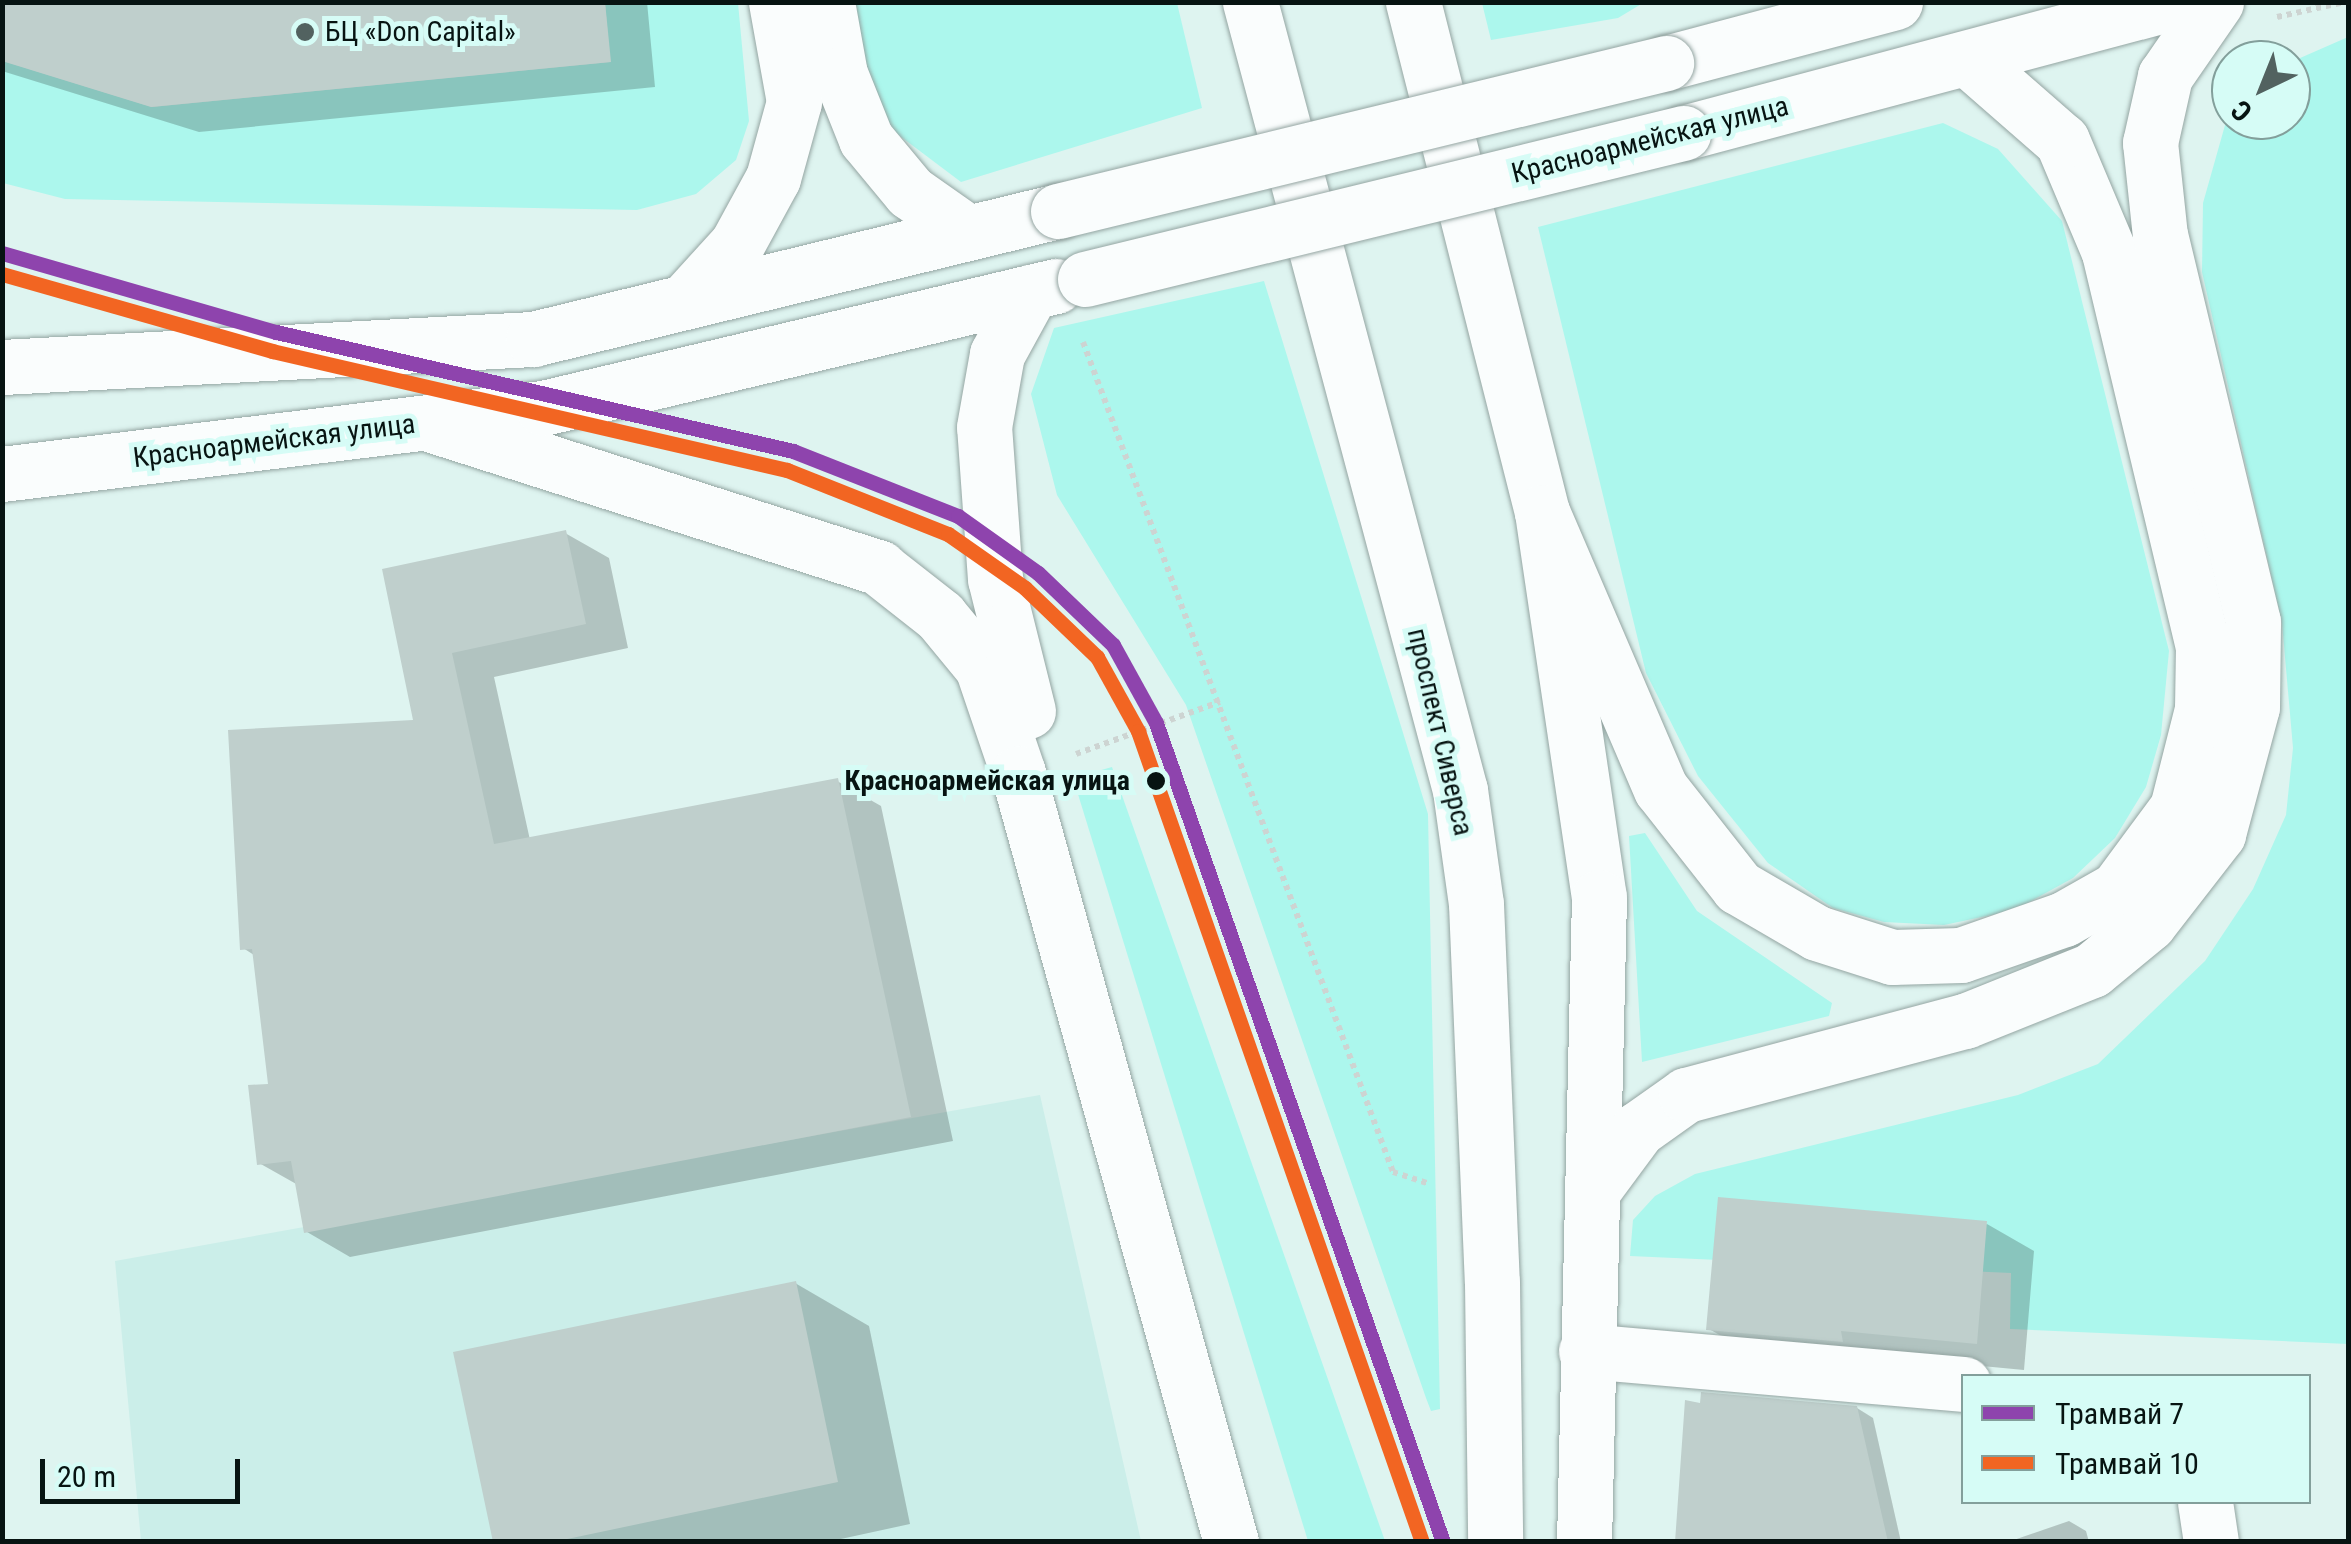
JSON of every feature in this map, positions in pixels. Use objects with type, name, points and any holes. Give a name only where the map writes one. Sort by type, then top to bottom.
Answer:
[{"type":"main road","points":[[687,299],[737,244],[773,178],[794,102],[776,2]]},
{"type":"main road","points":[[826,2],[840,74],[866,139],[910,192],[967,232]]},
{"type":"main road","name":"проспект Сиверса","points":[[1250,2],[1460,790],[1476,904],[1487,1175],[1494,1542]]},
{"type":"main road","points":[[1413,2],[1542,512],[1599,897],[1584,1542]]},
{"type":"main road","points":[[1687,58],[1741,2]]},
{"type":"main road","points":[[2,367],[533,338],[1687,58],[1894,2]]},
{"type":"main road","name":"Красноармейская улица","points":[[2,474],[543,408],[1683,134],[2175,2]]},
{"type":"main road","points":[[1593,1190],[1638,1128],[1686,1095],[1965,1021],[2092,970],[2149,923],[2218,834],[2252,706],[2253,622],[2160,236],[2150,143],[2165,76],[2216,2]]},
{"type":"main road","points":[[1542,512],[1661,789],[1738,887],[1818,933],[1892,958],[1961,955],[2064,918],[2117,889],[2177,808],[2202,709],[2202,647],[2108,252],[2062,141],[1968,58]]},
{"type":"main road","points":[[1031,292],[997,354],[984,427],[985,506],[1013,661],[1264,1542]]},
{"type":"main road","points":[[426,422],[879,568],[940,616],[982,667],[1018,773],[1230,1542]]},
{"type":"main road","points":[[1586,1351],[1961,1384]]},
{"type":"main road","points":[[2204,1504],[2211,1542]]},
{"type":"path","points":[[2293,16],[2344,2]]},
{"type":"path","points":[[1084,279],[1078,327],[1392,1172],[1419,1184],[1487,1175]]},
{"type":"path","points":[[1045,765],[1220,702]]},
{"type":"shaded area","points":[[1482,2],[1643,3],[1618,18],[1491,40]]},
{"type":"shaded area","points":[[605,3],[738,3],[749,121],[736,160],[696,194],[637,210],[65,199],[3,183],[3,61],[152,107],[610,62]]},
{"type":"shaded area","points":[[852,3],[1177,3],[1202,108],[961,182],[884,124],[869,96]]},
{"type":"shaded area","points":[[2348,37],[2348,1344],[2010,1329],[2011,1273],[1630,1256],[1633,1220],[1655,1196],[1695,1174],[2018,1095],[2098,1064],[2205,961],[2253,889],[2286,815],[2293,748],[2282,623],[2202,272],[2203,203],[2221,140],[2311,140],[2311,53]]},
{"type":"shaded area","points":[[1943,123],[1998,149],[2062,221],[2169,651],[2161,735],[2146,787],[2115,838],[2073,878],[2015,910],[1944,925],[1884,922],[1833,908],[1768,863],[1698,776],[1646,673],[1538,227]]},
{"type":"shaded area","points":[[1264,281],[1428,814],[1440,1409],[1431,1411],[1186,705],[1057,495],[1031,394],[1054,328]]},
{"type":"shaded area","points":[[1112,767],[1385,1541],[1308,1541],[1073,778]]},
{"type":"shaded area","points":[[1645,833],[1697,911],[1832,1003],[1829,1016],[1642,1062],[1629,836]]},
{"type":"shaded area","points":[[1040,1095],[1141,1541],[141,1541],[115,1261]]},
{"type":"building","name":"БЦ «Don Capital»","points":[[2,2],[605,2],[611,62],[151,107],[2,61]]},
{"type":"building","points":[[566,530],[586,624],[452,653],[494,844],[838,778],[911,1117],[304,1233],[291,1161],[257,1165],[248,1085],[268,1084],[252,949],[240,950],[228,730],[413,720],[382,569]]},
{"type":"building","points":[[1718,1197],[1987,1221],[1977,1344],[1841,1331],[1843,1342],[1706,1330]]},
{"type":"building","points":[[796,1281],[838,1482],[553,1542],[493,1542],[453,1352]]},
{"type":"building","points":[[1701,1392],[1857,1406],[1888,1542],[1675,1542],[1685,1400],[1700,1403]]},
{"type":"tram line","name":"7","points":[[2,253],[276,332],[793,451],[958,516],[1038,573],[1113,645],[1156,723],[1443,1542]]},
{"type":"tram line","name":"10","points":[[2,274],[272,351],[787,470],[948,534],[1025,588],[1097,657],[1138,731],[1422,1542]]},
{"type":"place","name":"БЦ «Don Capital»","points":[[305,32]]},
{"type":"place","name":"Красноармейская улица","points":[[1156,781]]}]
